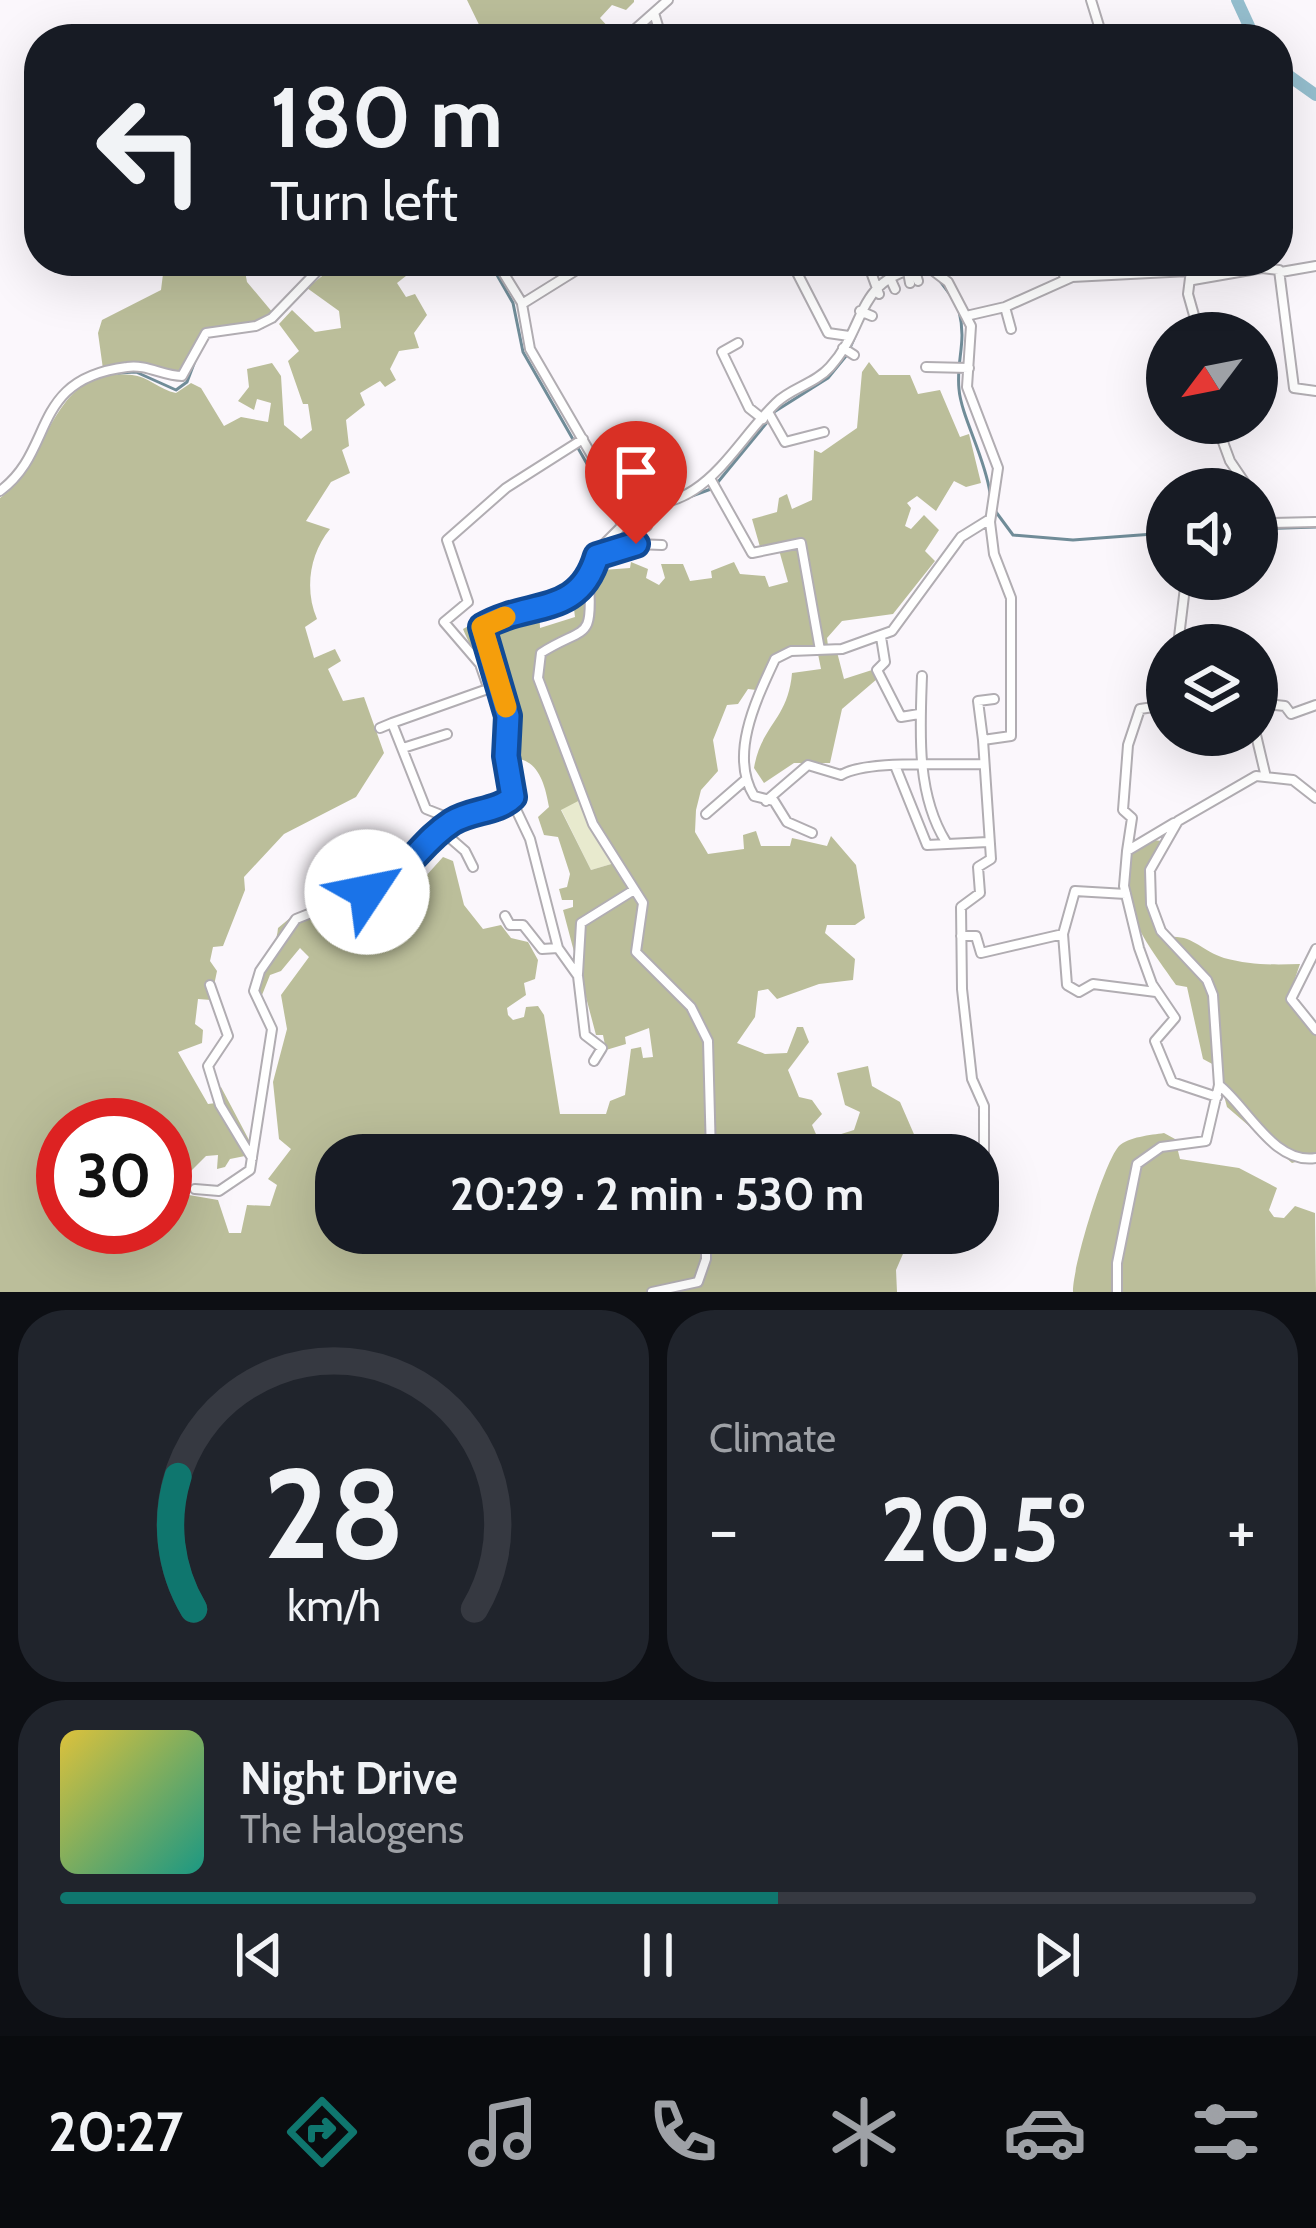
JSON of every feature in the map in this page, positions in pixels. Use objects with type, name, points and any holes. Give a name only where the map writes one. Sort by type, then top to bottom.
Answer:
[{"type":"street","points":[[641,24],[668,0]]},
{"type":"street","points":[[654,13],[657,24]]},
{"type":"street","points":[[0,491],[16,477],[65,391],[82,379],[132,366],[182,376],[206,333],[256,326],[272,318],[313,276]]},
{"type":"street","points":[[505,276],[522,303],[530,349],[579,442],[620,514],[647,526]]},
{"type":"street","points":[[522,303],[566,276]]},
{"type":"street","points":[[799,276],[830,335],[853,342]]},
{"type":"street","points":[[710,1134],[708,1041],[692,1007],[636,952],[643,903],[593,824],[538,678],[541,653],[588,629],[593,619],[589,580],[620,514],[714,484],[770,416],[830,375],[853,342],[876,291],[872,276]]},
{"type":"street","points":[[876,291],[910,276]]},
{"type":"street","points":[[935,276],[966,316],[974,338],[964,367],[965,399],[998,468],[994,554],[1011,598],[1011,736],[983,740]]},
{"type":"street","points":[[966,316],[1005,307],[1065,278],[1093,276]]},
{"type":"street","points":[[1189,276],[1193,312]]},
{"type":"street","points":[[1281,276],[1294,388],[1316,391]]},
{"type":"street","points":[[1005,307],[1011,329]]},
{"type":"street","points":[[738,343],[722,352],[749,408],[770,416],[787,443],[824,432]]},
{"type":"street","points":[[926,368],[964,367]]},
{"type":"street","points":[[578,976],[558,947],[530,838],[512,801],[508,716],[481,664],[444,622],[468,605],[447,540],[506,488],[579,442]]},
{"type":"street","points":[[714,484],[752,553],[801,543],[820,650]]},
{"type":"street","points":[[812,833],[794,827],[774,801],[754,796],[744,781],[748,729],[775,659],[791,651],[820,650],[892,631],[961,537],[994,512]]},
{"type":"street","points":[[1278,523],[1316,522]]},
{"type":"street","points":[[597,556],[629,545],[662,545]]},
{"type":"street","points":[[494,686],[482,627],[572,598],[589,580]]},
{"type":"street","points":[[881,637],[885,662],[877,670],[901,717],[920,714]]},
{"type":"street","points":[[922,676],[922,767],[931,815],[946,842]]},
{"type":"street","points":[[380,728],[494,686]]},
{"type":"street","points":[[984,1134],[984,1106],[972,1079],[960,937],[962,907],[980,893],[978,867],[991,859],[978,701],[994,699]]},
{"type":"street","points":[[1278,705],[1286,706],[1291,714],[1316,705]]},
{"type":"street","points":[[1146,708],[1140,709],[1128,745],[1123,810],[1132,818],[1126,895],[1156,992],[1175,1018],[1155,1041],[1173,1084],[1217,1097]]},
{"type":"street","points":[[392,723],[426,808],[454,820]]},
{"type":"street","points":[[403,748],[447,734]]},
{"type":"street","points":[[1261,756],[1265,773]]},
{"type":"street","points":[[766,801],[808,765],[841,775],[863,764],[896,768],[983,764]]},
{"type":"street","points":[[896,768],[927,845],[988,842]]},
{"type":"street","points":[[1127,851],[1265,773],[1293,780],[1316,798]]},
{"type":"street","points":[[706,814],[744,781]]},
{"type":"street","points":[[195,1189],[234,1185],[253,1160],[272,1029],[255,996],[260,971],[296,919],[396,879],[418,857],[423,841],[454,820],[512,801]]},
{"type":"street","points":[[1117,1292],[1117,1263],[1137,1164],[1161,1147],[1206,1141],[1219,1085],[1211,986],[1161,931],[1148,889],[1156,856],[1178,821]]},
{"type":"street","points":[[442,831],[465,851],[472,867]]},
{"type":"street","points":[[595,1061],[602,1048],[585,1035],[578,976],[581,923],[634,889]]},
{"type":"street","points":[[1126,895],[1076,891],[1063,934],[1067,985],[1079,992],[1093,984],[1156,992]]},
{"type":"street","points":[[505,916],[510,925],[523,925],[542,950],[558,947]]},
{"type":"street","points":[[960,937],[976,936],[984,953],[1063,934]]},
{"type":"street","points":[[1316,949],[1291,999],[1316,1030]]},
{"type":"street","points":[[210,986],[228,1036],[208,1066],[212,1088],[253,1160]]},
{"type":"street","points":[[1219,1085],[1275,1145],[1302,1158],[1316,1158]]},
{"type":"street","points":[[652,1292],[698,1282],[706,1254]]},
{"type":"green space","points":[[467,0],[634,0],[626,10],[612,5],[600,18],[605,24],[479,24]]},
{"type":"green space","points":[[163,276],[246,276],[273,313],[255,324],[205,331],[180,374],[141,364],[103,369],[98,333],[102,320],[161,290]]},
{"type":"green space","points":[[322,276],[406,276],[397,283],[406,297],[415,294],[427,315],[414,333],[419,348],[399,351],[390,369],[396,380],[385,387],[380,381],[360,393],[365,405],[346,420],[349,446],[342,450],[350,473],[331,482],[306,521],[330,529],[311,572],[317,619],[305,627],[314,658],[335,649],[341,661],[328,669],[343,701],[364,697],[384,753],[356,797],[284,834],[244,877],[245,890],[223,946],[213,947],[210,961],[217,971],[211,1000],[198,999],[195,1024],[203,1030],[202,1043],[178,1052],[208,1104],[216,1103],[221,1087],[249,1140],[245,1156],[217,1169],[218,1155],[206,1156],[192,1170],[192,1098],[36,1098],[36,1254],[192,1254],[192,1196],[218,1200],[229,1233],[241,1233],[247,1205],[270,1206],[277,1185],[268,1179],[291,1149],[279,1139],[273,1082],[287,1029],[281,995],[309,957],[300,948],[281,971],[270,975],[260,1000],[259,981],[278,928],[296,913],[302,919],[313,916],[323,926],[341,920],[342,903],[380,891],[402,903],[430,886],[425,877],[443,857],[453,861],[464,905],[483,929],[501,925],[511,938],[528,942],[538,960],[535,979],[524,983],[526,995],[507,1008],[508,1015],[513,1020],[524,1017],[526,1007],[538,1006],[544,1015],[560,1114],[606,1114],[610,1101],[625,1095],[631,1049],[641,1047],[643,1058],[653,1057],[649,1028],[625,1037],[626,1044],[606,1050],[603,1035],[596,1035],[563,910],[573,907],[573,900],[562,900],[559,889],[567,887],[570,874],[558,837],[544,835],[538,817],[549,807],[543,783],[532,765],[520,759],[516,701],[494,701],[463,629],[489,615],[539,605],[540,628],[575,617],[573,601],[603,570],[630,568],[631,562],[648,569],[646,578],[659,585],[665,578],[661,564],[683,564],[690,581],[712,578],[711,571],[734,562],[740,574],[765,576],[769,587],[788,582],[779,550],[784,548],[783,541],[760,547],[752,519],[777,512],[779,498],[787,494],[792,509],[812,500],[814,450],[821,453],[857,428],[862,372],[869,362],[879,375],[910,375],[918,394],[940,390],[960,437],[969,434],[981,483],[966,487],[954,481],[936,511],[917,496],[907,503],[911,508],[905,526],[911,529],[924,515],[939,530],[925,551],[935,561],[893,614],[842,621],[827,638],[828,646],[804,646],[794,653],[785,648],[771,658],[756,690],[748,689],[738,704],[727,705],[713,740],[718,771],[701,790],[696,810],[695,832],[708,854],[744,849],[743,835],[756,831],[761,846],[790,846],[792,838],[827,846],[831,836],[856,865],[865,918],[855,925],[827,925],[825,933],[855,959],[853,980],[819,984],[777,999],[768,989],[758,991],[755,1017],[737,1043],[765,1054],[787,1053],[797,1027],[803,1027],[809,1042],[788,1070],[799,1097],[812,1100],[822,1114],[812,1125],[816,1134],[315,1134],[315,1254],[903,1254],[896,1270],[897,1292],[0,1292],[0,498],[17,482],[67,400],[84,385],[105,376],[138,376],[176,393],[191,383],[201,388],[224,426],[241,417],[268,422],[271,403],[257,399],[254,410],[238,401],[249,387],[247,369],[272,363],[281,376],[284,425],[301,439],[312,430],[308,404],[303,404],[288,361],[299,351],[279,324],[292,310],[315,332],[341,328],[339,311],[307,288]],"holes":[[[582,799],[618,862],[591,870],[561,810]]]},
{"type":"green space","points":[[837,652],[844,679],[872,670],[877,679],[842,709],[830,763],[794,763],[764,783],[754,768],[757,754],[785,702],[792,673],[821,669],[818,654]]},
{"type":"green space","points":[[582,798],[618,862],[591,870],[561,809]]},
{"type":"green space","points":[[1152,840],[1163,841],[1150,866],[1146,901],[1162,938],[1188,940],[1234,960],[1300,964],[1289,996],[1316,1033],[1316,1156],[1292,1163],[1227,1107],[1216,1066],[1203,1059],[1187,987],[1176,985],[1130,908],[1126,872],[1130,852]]},
{"type":"green space","points":[[868,1066],[872,1086],[900,1102],[914,1134],[841,1134],[854,1130],[860,1112],[845,1105],[837,1073]]},
{"type":"green space","points":[[1164,1133],[1175,1139],[1180,1159],[1239,1168],[1277,1188],[1269,1210],[1274,1217],[1284,1218],[1295,1206],[1315,1213],[1316,1292],[1073,1292],[1090,1216],[1113,1156],[1128,1140]]},
{"type":"waterway","points":[[1237,0],[1248,24]]},
{"type":"waterway","points":[[1293,79],[1316,95]]},
{"type":"waterway","points":[[498,276],[513,303],[523,352],[614,511],[659,508],[711,489]]},
{"type":"waterway","points":[[940,281],[952,297]]},
{"type":"waterway","points":[[959,311],[961,400],[990,493]]},
{"type":"waterway","points":[[850,348],[863,318]]},
{"type":"waterway","points":[[232,333],[263,327]]},
{"type":"waterway","points":[[774,412],[828,378],[846,356]]},
{"type":"waterway","points":[[118,373],[136,372],[176,390],[187,382],[195,361]]},
{"type":"waterway","points":[[718,482],[769,420]]},
{"type":"waterway","points":[[0,495],[15,482]]},
{"type":"waterway","points":[[996,512],[1013,535],[1073,540],[1146,535]]},
{"type":"waterway","points":[[1278,528],[1316,527]]},
{"type":"slow traffic","points":[[505,617],[482,627],[506,707]]},
{"type":"route","points":[[367,892],[401,875],[418,857],[423,841],[454,820],[512,801],[506,756],[508,716],[482,627],[572,598],[589,580],[597,556],[636,544]]}]
